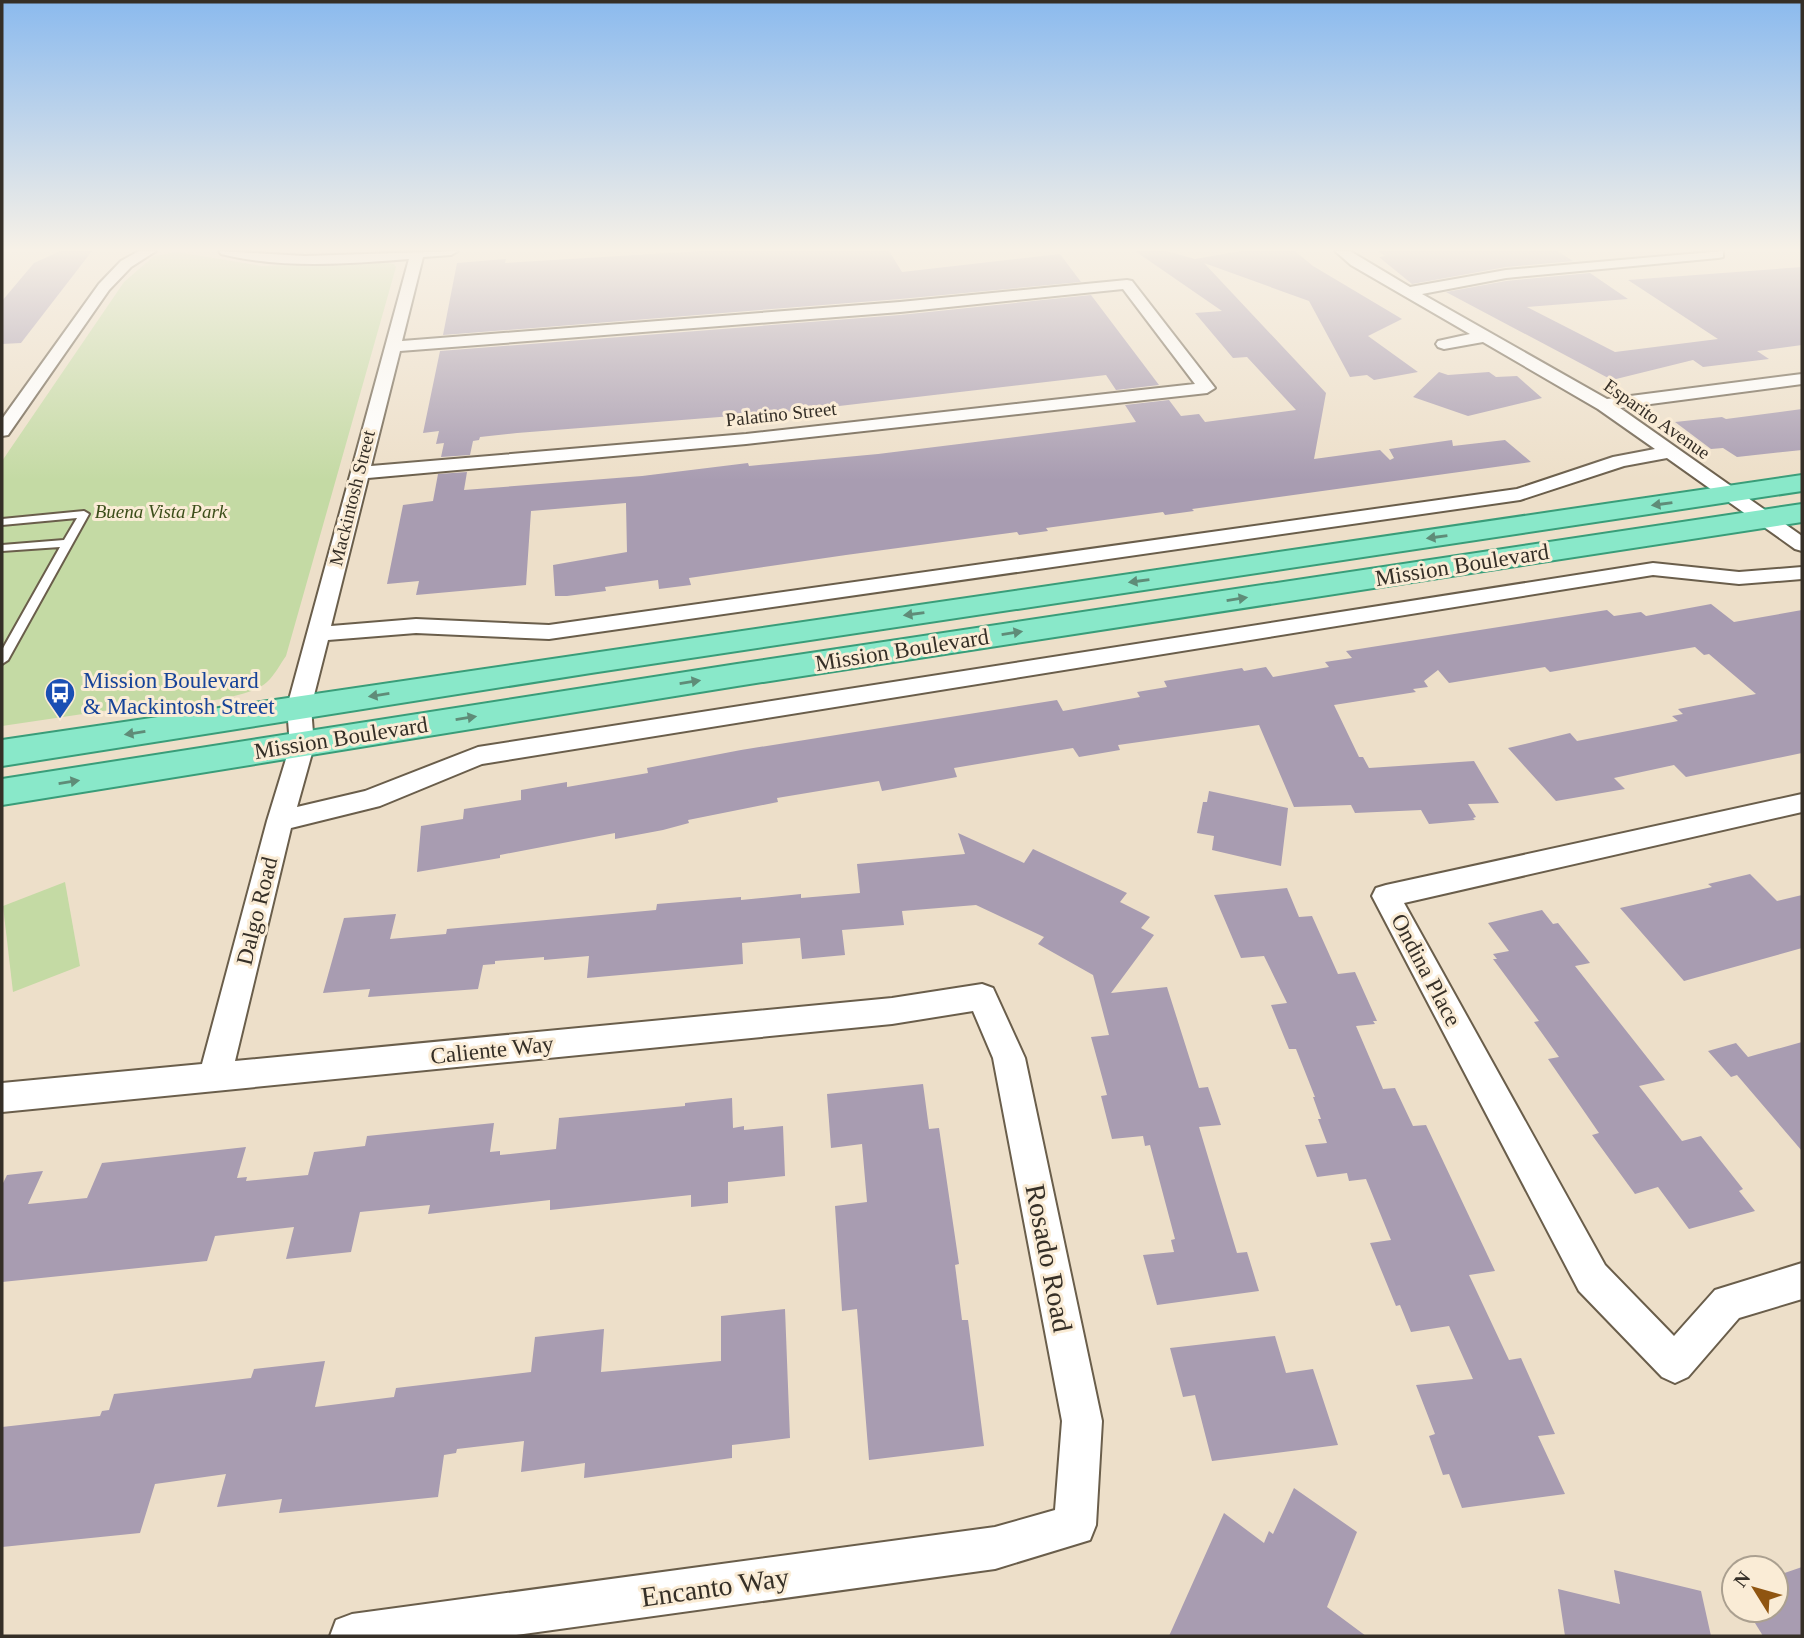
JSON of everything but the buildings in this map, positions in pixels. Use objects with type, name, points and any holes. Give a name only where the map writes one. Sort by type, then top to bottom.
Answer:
[{"type":"main road","name":"Mission Boulevard","points":[[2,753],[1802,483]]},
{"type":"main road","name":"Mission Boulevard","points":[[2,792],[737,675],[1802,513]]},
{"type":"street","points":[[2,431],[75,327]]},
{"type":"street","name":"Mackintosh Street","points":[[302,746],[299,707],[397,327]]},
{"type":"street","points":[[391,347],[640,327]]},
{"type":"street","name":"Palatino Street","points":[[359,473],[746,439],[1207,388],[1160,327]]},
{"type":"street","name":"Esparito Avenue","points":[[1472,327],[1604,405],[1765,519]]},
{"type":"street","points":[[1444,345],[1487,336]]},
{"type":"street","points":[[1604,405],[1802,379]]},
{"type":"street","points":[[318,634],[416,626],[549,632],[1520,494],[1620,461],[1668,452]]},
{"type":"street","points":[[1765,519],[1802,545]]},
{"type":"street","name":"Mission Boulevard","points":[[280,821],[371,799],[478,756],[1653,569],[1739,578],[1802,573]]},
{"type":"street","name":"Dalgo Road","points":[[215,1077],[280,821],[302,746]]},
{"type":"street","name":"Ondina Place","points":[[1802,803],[1386,896],[1592,1278],[1675,1364],[1728,1303],[1802,1281]]},
{"type":"street","name":"Caliente Way","points":[[2,1098],[892,1011],[982,997]]},
{"type":"street","name":"Rosado Road","points":[[982,997],[1009,1058],[1082,1421],[1075,1525]]},
{"type":"street","name":"Encanto Way","points":[[352,1636],[995,1548],[1075,1525]]},
{"type":"lane","points":[[2,522],[84,514],[2,660]]},
{"type":"lane","points":[[2,548],[68,543]]},
{"type":"green space","name":"Buena Vista Park","points":[[93,327],[379,327],[286,656],[267,682],[242,694],[181,705],[130,710],[130,707],[2,726],[2,461]]},
{"type":"green space","points":[[65,882],[80,966],[13,992],[3,906]]},
{"type":"place","name":"Mission Boulevard & Mackintosh Street","points":[[60,720]]}]
